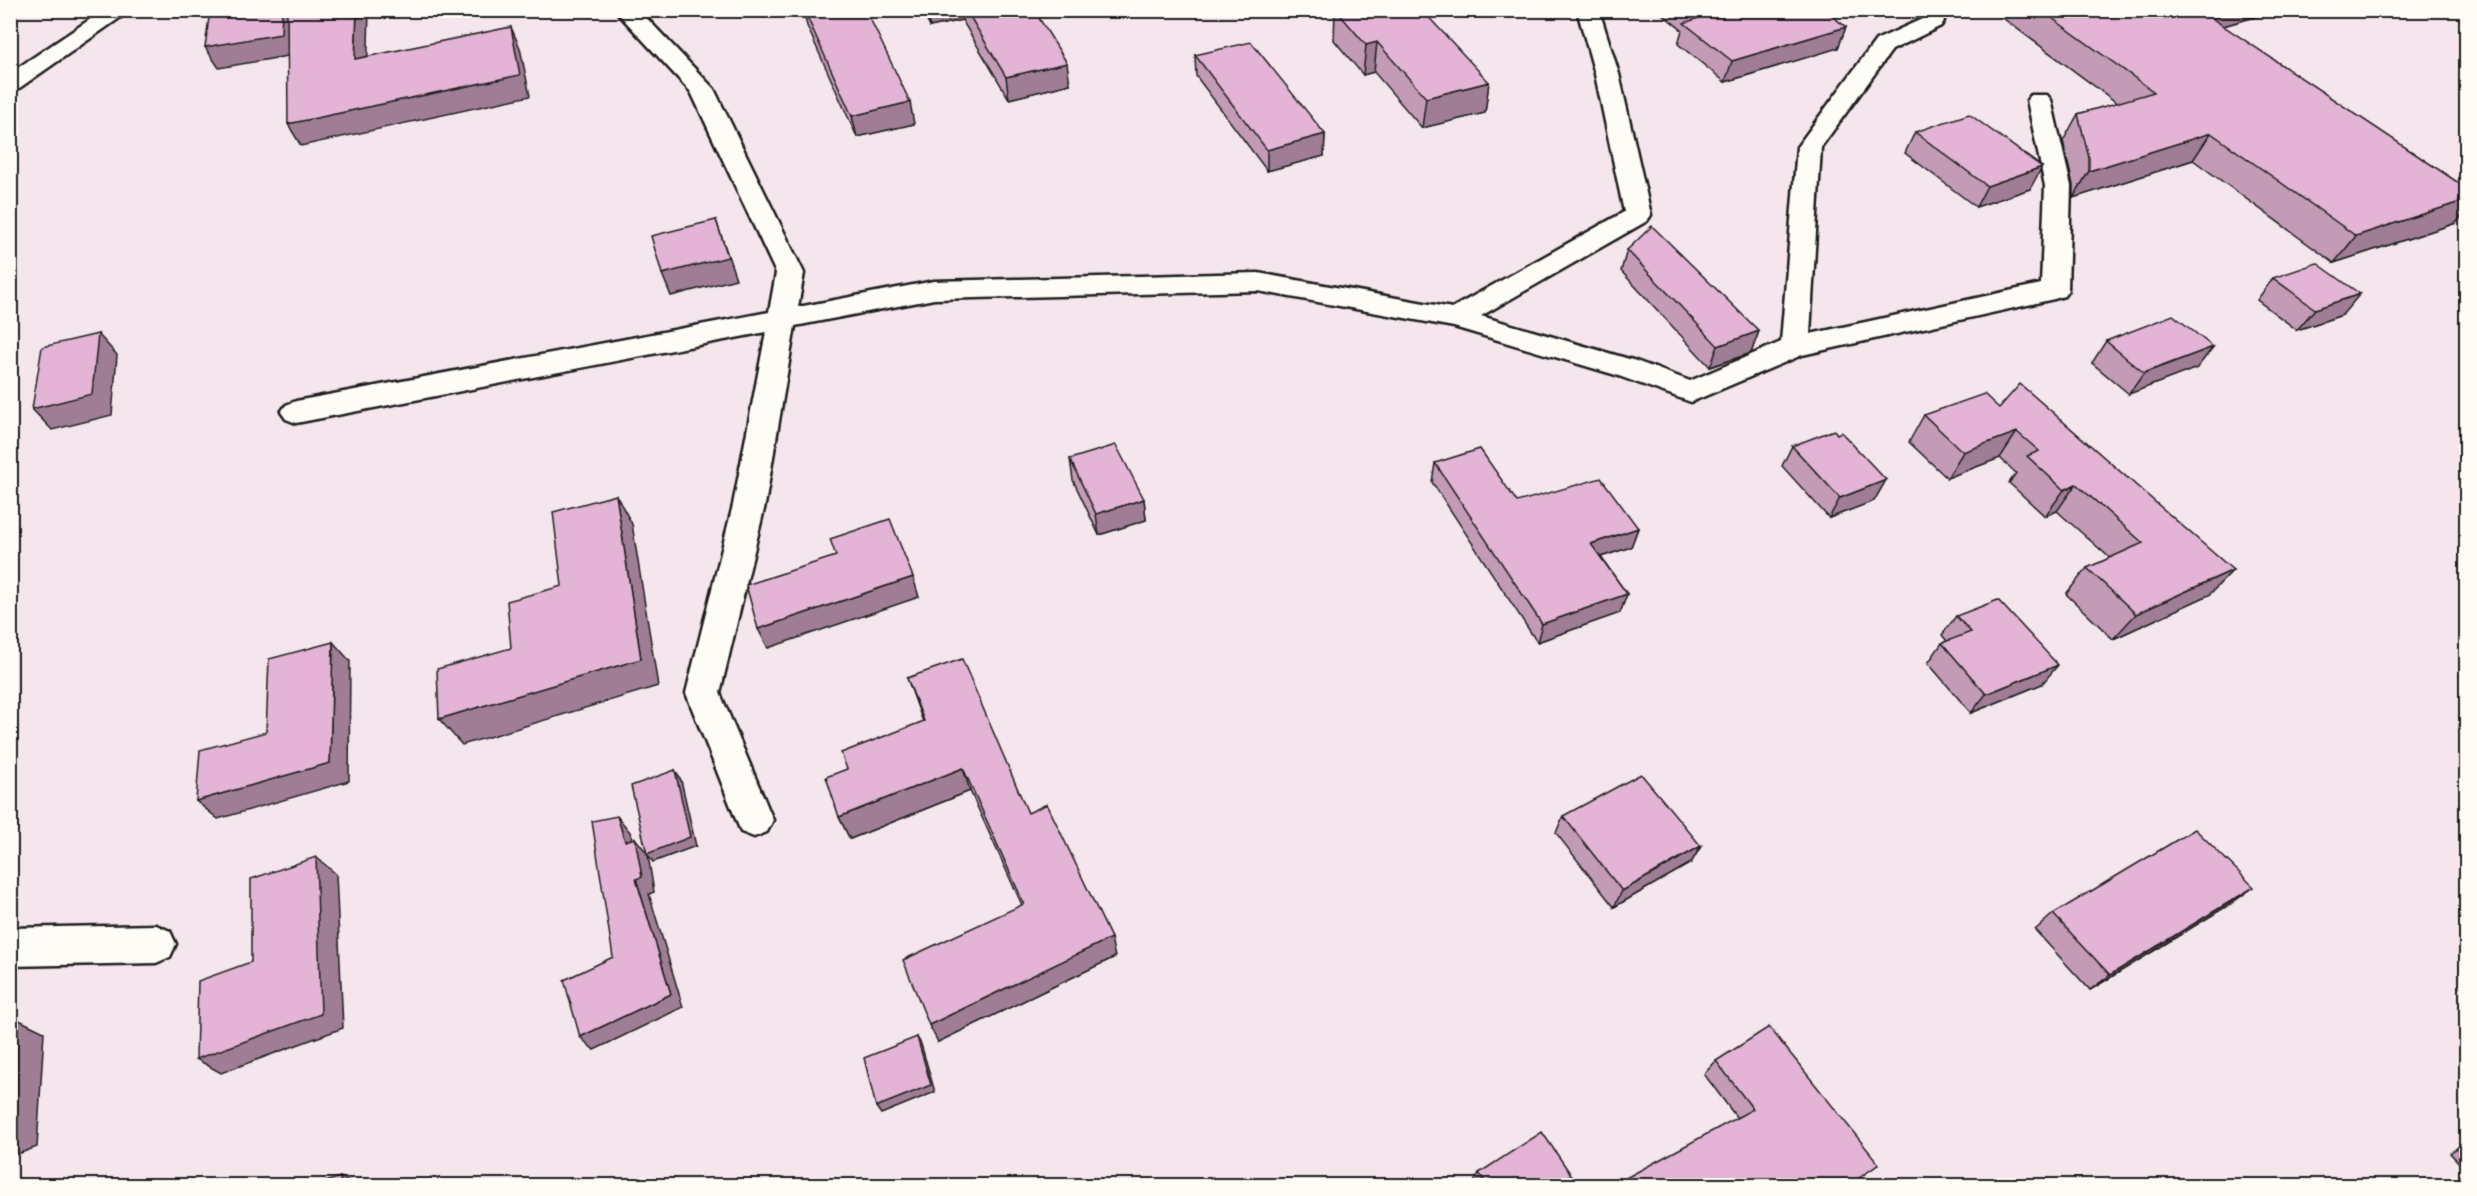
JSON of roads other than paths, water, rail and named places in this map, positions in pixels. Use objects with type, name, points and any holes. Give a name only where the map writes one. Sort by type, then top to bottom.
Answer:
[{"type":"street","points":[[10,84],[120,10]]},
{"type":"street","points":[[626,10],[702,89],[790,273],[749,505],[703,693],[754,820]]},
{"type":"street","points":[[1456,318],[1638,215],[1607,74],[1588,10]]},
{"type":"street","points":[[1795,347],[1809,147],[1884,45],[1933,21]]},
{"type":"street","points":[[296,412],[934,290],[1258,282],[1456,318],[1626,368],[1691,392],[1795,347],[2054,290],[2058,186],[2039,100]]},
{"type":"street","points":[[10,947],[156,944]]}]
